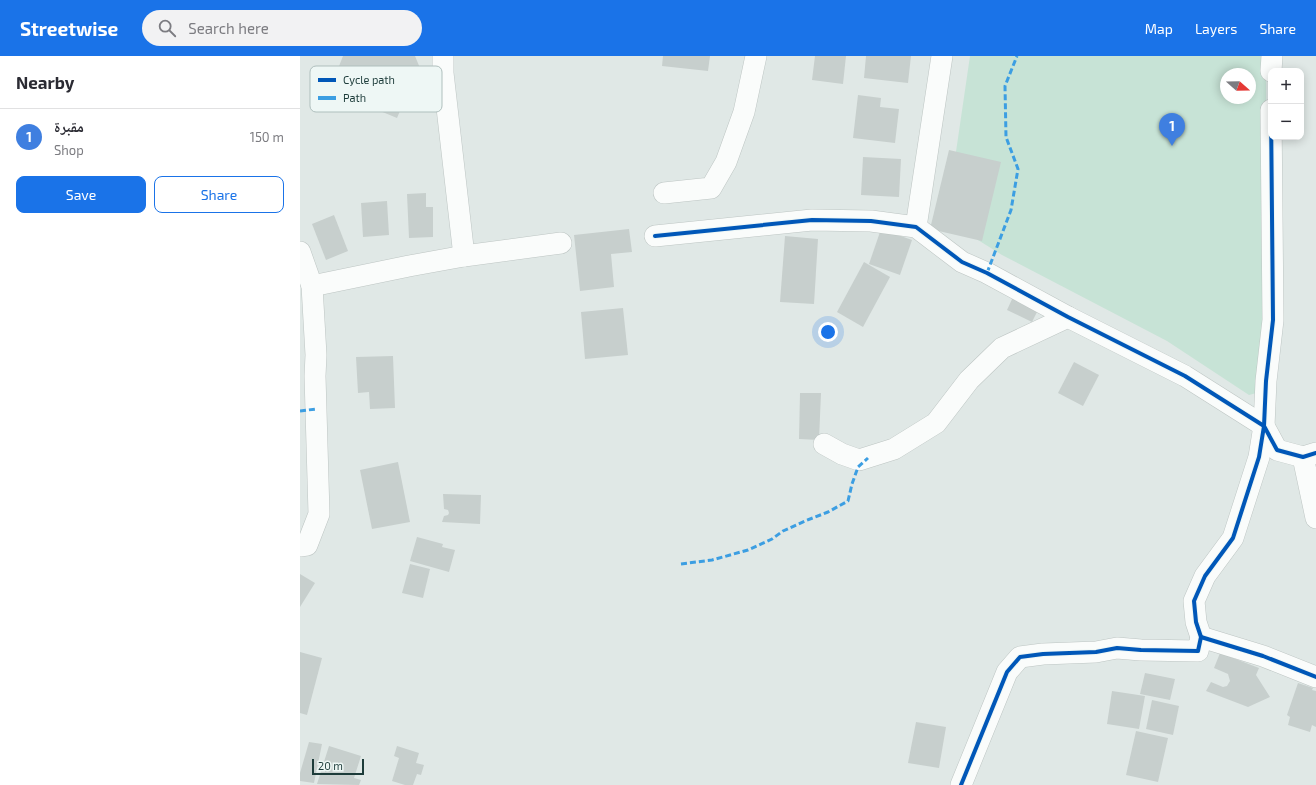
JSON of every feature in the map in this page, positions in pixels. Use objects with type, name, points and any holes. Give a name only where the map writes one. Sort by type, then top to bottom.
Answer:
[{"type":"street","points":[[443,56],[444,81],[464,256]]},
{"type":"street","points":[[664,193],[711,188],[726,162],[744,112],[756,56]]},
{"type":"street","points":[[916,227],[942,56]]},
{"type":"street","points":[[1272,56],[1272,68]]},
{"type":"street","points":[[960,785],[1007,672],[1020,656],[1096,652],[1117,648],[1198,651],[1201,637],[1196,622],[1194,601],[1205,576],[1233,538],[1259,457],[1264,426],[1266,381],[1273,320],[1271,140]]},
{"type":"street","points":[[655,236],[812,220],[871,220],[916,227],[962,262],[987,273],[1185,376],[1264,426],[1278,450],[1310,455],[1316,518]]},
{"type":"street","points":[[312,286],[464,256],[561,242]]},
{"type":"street","points":[[300,252],[312,286],[316,355],[315,376],[318,514],[307,544],[300,546]]},
{"type":"street","points":[[824,444],[842,454],[859,460],[894,449],[936,423],[969,380],[1002,348],[1068,316]]},
{"type":"street","points":[[1201,637],[1263,656],[1316,677]]},
{"type":"green space","points":[[970,56],[1266,56],[1267,324],[1260,392],[1249,395],[1167,341],[1002,255],[946,220]]},
{"type":"building","points":[[343,56],[415,56],[419,66],[339,66]]},
{"type":"building","points":[[663,56],[710,56],[708,71],[662,66]]},
{"type":"building","points":[[815,56],[846,56],[843,84],[812,80]]},
{"type":"building","points":[[866,56],[911,56],[908,83],[864,78]]},
{"type":"building","points":[[858,95],[881,98],[880,107],[899,109],[895,143],[853,138]]},
{"type":"building","points":[[382,112],[399,112],[397,118]]},
{"type":"building","points":[[949,150],[1001,162],[982,241],[930,229]]},
{"type":"building","points":[[863,157],[901,159],[899,197],[861,195]]},
{"type":"building","points":[[426,193],[426,207],[433,207],[433,237],[409,238],[407,194]]},
{"type":"building","points":[[387,201],[389,235],[363,237],[361,203]]},
{"type":"building","points":[[334,215],[348,251],[326,260],[312,224]]},
{"type":"building","points":[[629,229],[632,252],[611,254],[614,287],[580,291],[574,235]]},
{"type":"building","points":[[881,229],[912,240],[900,275],[869,264]]},
{"type":"building","points":[[785,236],[818,239],[814,304],[780,302]]},
{"type":"building","points":[[864,262],[890,277],[863,327],[837,312]]},
{"type":"building","points":[[1013,297],[1038,310],[1032,322],[1007,310]]},
{"type":"building","points":[[623,308],[628,355],[585,359],[581,312]]},
{"type":"building","points":[[393,356],[395,408],[370,409],[369,392],[358,393],[356,357]]},
{"type":"building","points":[[1074,362],[1099,375],[1083,406],[1058,393]]},
{"type":"building","points":[[800,393],[821,393],[819,440],[799,439]]},
{"type":"building","points":[[398,462],[410,522],[372,529],[360,470]]},
{"type":"building","points":[[443,494],[481,495],[480,524],[442,522],[444,516],[448,515],[449,513],[448,510],[444,509]]},
{"type":"building","points":[[417,537],[443,544],[442,547],[455,550],[449,572],[410,561]]},
{"type":"building","points":[[410,564],[430,569],[423,598],[402,593]]},
{"type":"building","points":[[300,574],[315,583],[300,607]]},
{"type":"building","points":[[300,652],[322,658],[307,715],[300,713]]},
{"type":"building","points":[[1220,653],[1259,668],[1256,675],[1270,697],[1248,707],[1206,691],[1211,682],[1223,687],[1227,686],[1230,681],[1228,674],[1214,668]]},
{"type":"building","points":[[1145,673],[1175,679],[1170,700],[1140,694]]},
{"type":"building","points":[[1298,683],[1313,688],[1312,690],[1316,691],[1316,727],[1312,725],[1310,732],[1288,725],[1290,717],[1287,715]]},
{"type":"building","points":[[1112,691],[1145,696],[1139,729],[1107,724]]},
{"type":"building","points":[[1152,700],[1179,706],[1173,735],[1146,729]]},
{"type":"building","points":[[916,722],[946,727],[939,768],[908,763]]},
{"type":"building","points":[[1136,731],[1168,738],[1158,782],[1126,775]]},
{"type":"building","points":[[309,742],[322,744],[314,783],[300,781],[300,773]]},
{"type":"building","points":[[329,746],[361,756],[354,778],[361,780],[359,785],[317,784]]},
{"type":"building","points":[[397,746],[419,753],[416,763],[424,765],[421,775],[417,774],[413,785],[405,785],[392,781],[399,758],[394,756]]},
{"type":"marked path","points":[[987,273],[1011,210],[1018,169],[1006,137],[1005,86],[1017,56]]},
{"type":"marked path","points":[[300,411],[316,409]]},
{"type":"marked path","points":[[681,564],[712,560],[748,550],[772,539],[783,531],[828,512],[848,501],[858,467],[868,458]]},
{"type":"cycle path","points":[[1201,637],[1196,622],[1194,601],[1205,576],[1233,538],[1259,457],[1264,426],[1266,381],[1273,320],[1271,140]]},
{"type":"cycle path","points":[[655,236],[812,220],[871,221],[916,227],[962,262],[987,273],[1068,317],[1185,376],[1264,426],[1277,450],[1303,457],[1316,453]]},
{"type":"cycle path","points":[[961,785],[1007,672],[1020,657],[1043,654],[1096,652],[1117,648],[1198,651],[1201,637],[1263,656],[1316,677]]},
{"type":"place","name":"مقبرة","points":[[1172,146]]}]
